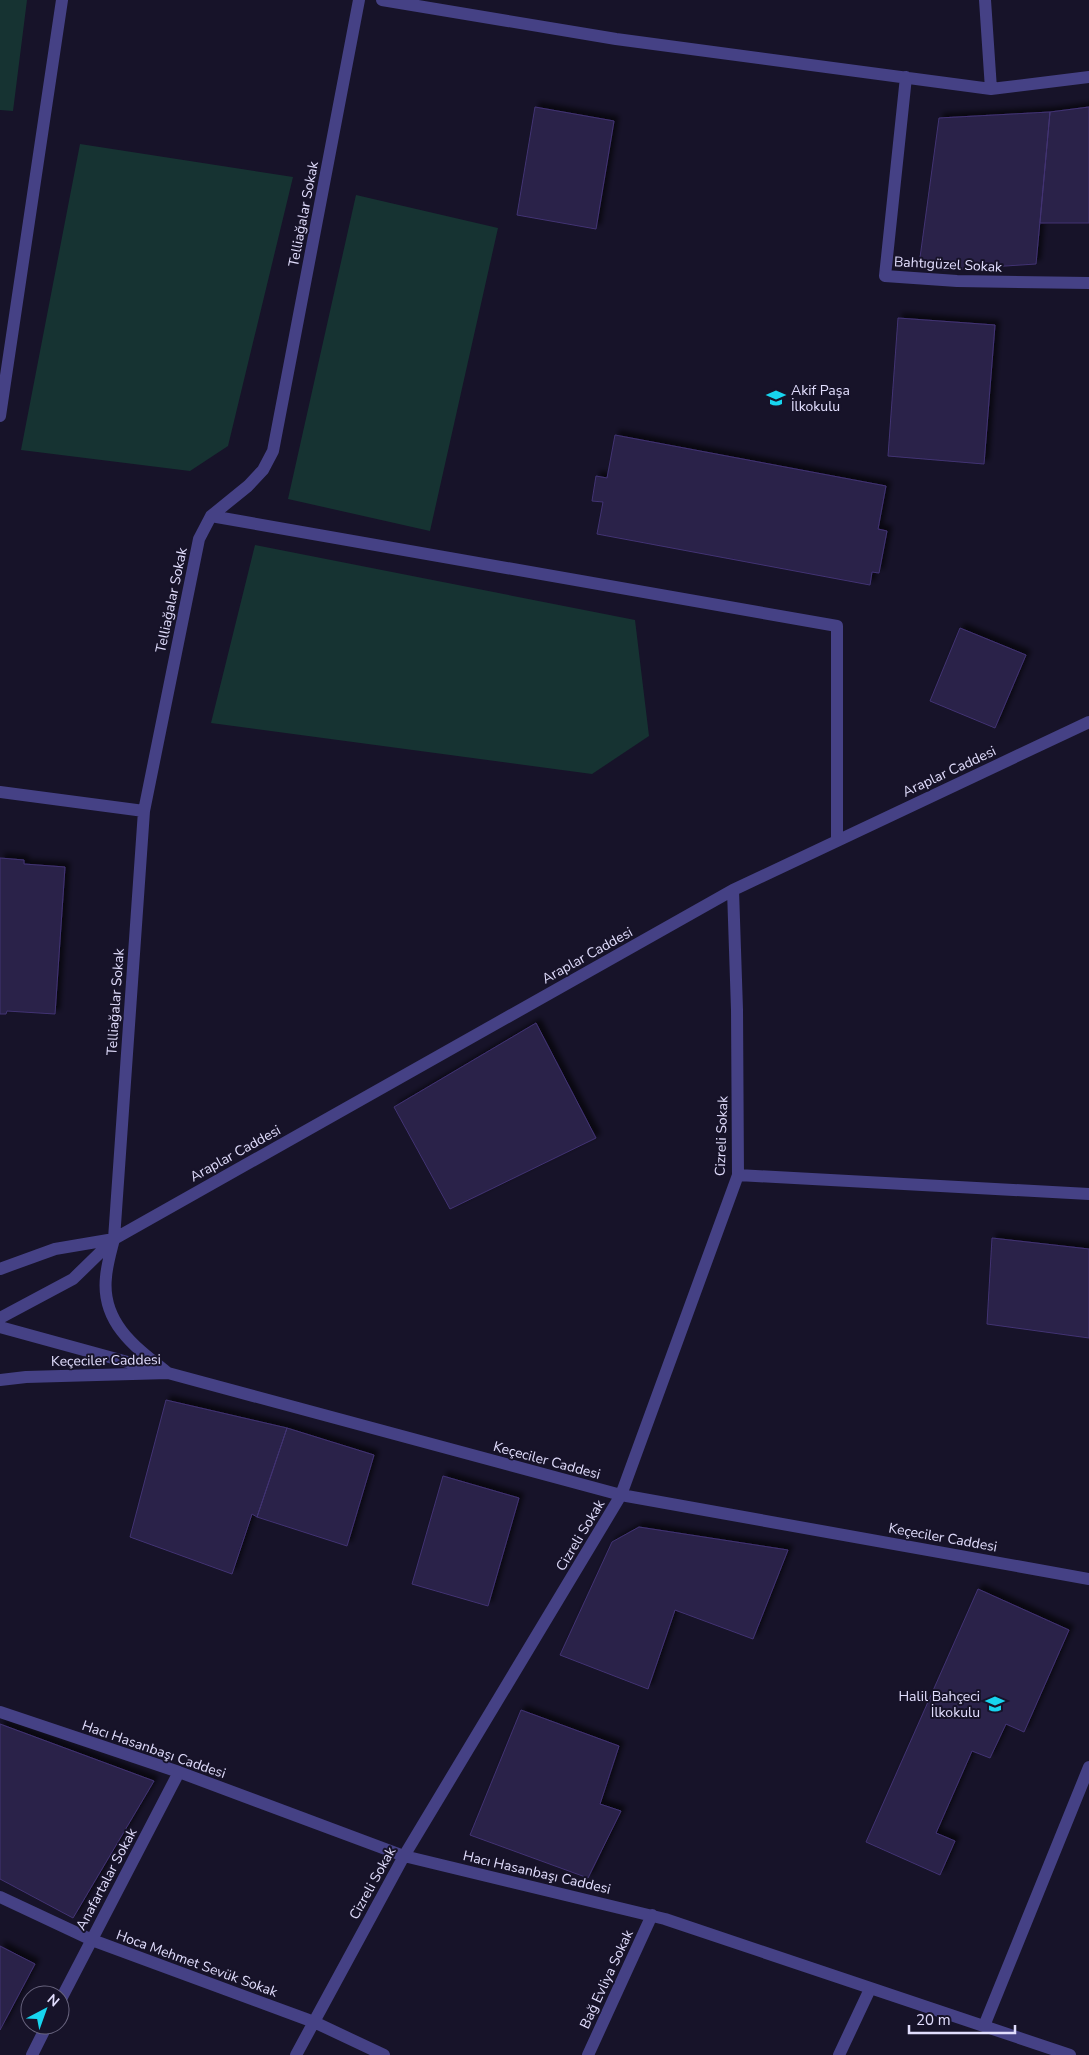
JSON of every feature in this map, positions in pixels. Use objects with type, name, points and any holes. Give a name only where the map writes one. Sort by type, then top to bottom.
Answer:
[{"type":"street","points":[[0,416],[62,0]]},
{"type":"street","name":"Telliağalar Sokak","points":[[168,1373],[130,1343],[109,1311],[105,1278],[114,1239],[144,811],[199,539],[211,516],[248,486],[263,470],[273,450],[359,0]]},
{"type":"street","points":[[382,0],[616,39],[990,89],[1089,77]]},
{"type":"street","points":[[985,0],[990,89]]},
{"type":"street","name":"Bahtıgüzel Sokak","points":[[906,78],[885,276],[957,281],[1089,283]]},
{"type":"street","points":[[211,516],[837,626],[838,840]]},
{"type":"street","name":"Araplar Caddesi","points":[[0,1318],[73,1279],[114,1239],[733,890],[1089,722]]},
{"type":"street","points":[[0,792],[144,811]]},
{"type":"street","name":"Cizreli Sokak","points":[[296,2055],[404,1856],[622,1495],[738,1175],[737,1010],[733,890]]},
{"type":"street","points":[[738,1175],[1089,1194]]},
{"type":"street","name":"Araplar Caddesi","points":[[0,1269],[55,1249],[114,1239]]},
{"type":"street","points":[[0,1327],[168,1373]]},
{"type":"street","name":"Keçeciler Caddesi","points":[[0,1380],[26,1377],[168,1373],[622,1495],[1089,1579]]},
{"type":"street","name":"Hacı Hasanbaşı Caddesi","points":[[0,1712],[179,1772],[404,1856],[652,1915],[1070,2055]]},
{"type":"street","points":[[984,2026],[1089,1766]]},
{"type":"street","name":"Anafartalar Sokak","points":[[68,1985],[179,1772]]},
{"type":"street","name":"Hoca Mehmet Sevük Sokak","points":[[0,1897],[92,1940],[314,2022],[384,2055]]},
{"type":"street","name":"Bağ Evliya Sokak","points":[[588,2055],[652,1915]]},
{"type":"street","points":[[839,2055],[870,1989]]},
{"type":"street","points":[[32,2055],[42,2035]]},
{"type":"green space","points":[[0,0],[27,0],[13,111],[0,110]]},
{"type":"green space","points":[[80,144],[293,177],[228,446],[190,471],[21,450]]},
{"type":"green space","points":[[356,195],[498,228],[430,531],[288,499]]},
{"type":"green space","points":[[255,545],[635,620],[649,736],[592,774],[211,723]]},
{"type":"building","points":[[535,107],[614,121],[596,229],[517,215]]},
{"type":"building","points":[[1089,107],[1089,223],[1040,223],[1050,112]]},
{"type":"building","points":[[1050,112],[1036,264],[944,270],[919,265],[939,118]]},
{"type":"building","points":[[898,318],[995,325],[984,464],[888,456]]},
{"type":"building","points":[[615,435],[886,486],[878,529],[887,531],[879,573],[872,572],[870,585],[597,534],[603,502],[592,501],[596,476],[607,478]]},
{"type":"building","points":[[960,628],[1026,655],[995,728],[930,701]]},
{"type":"building","points":[[0,858],[24,860],[24,864],[65,867],[55,1014],[7,1011],[6,1014],[0,1014]]},
{"type":"building","points":[[536,1023],[596,1138],[450,1209],[394,1107]]},
{"type":"building","points":[[992,1238],[1089,1249],[1089,1338],[987,1324]]},
{"type":"building","points":[[166,1400],[287,1428],[257,1517],[252,1514],[232,1574],[130,1537]]},
{"type":"building","points":[[287,1428],[374,1455],[347,1546],[257,1517]]},
{"type":"building","points":[[443,1476],[519,1498],[488,1606],[412,1584]]},
{"type":"building","points":[[639,1527],[788,1550],[753,1639],[675,1610],[648,1689],[560,1655],[612,1542]]},
{"type":"building","points":[[978,1589],[1069,1630],[1024,1732],[1006,1724],[990,1758],[972,1751],[936,1833],[955,1841],[940,1875],[866,1842]]},
{"type":"building","points":[[521,1710],[619,1746],[600,1804],[621,1811],[588,1878],[470,1835]]},
{"type":"building","points":[[0,1724],[154,1781],[73,1918],[0,1879]]},
{"type":"building","points":[[0,1946],[35,1964],[24,1985],[20,1985],[20,1992],[0,2030]]},
{"type":"place","name":"Akif Paşa İlkokulu","points":[[776,398]]},
{"type":"place","name":"Halil Bahçeci İlkokulu","points":[[995,1704]]}]
